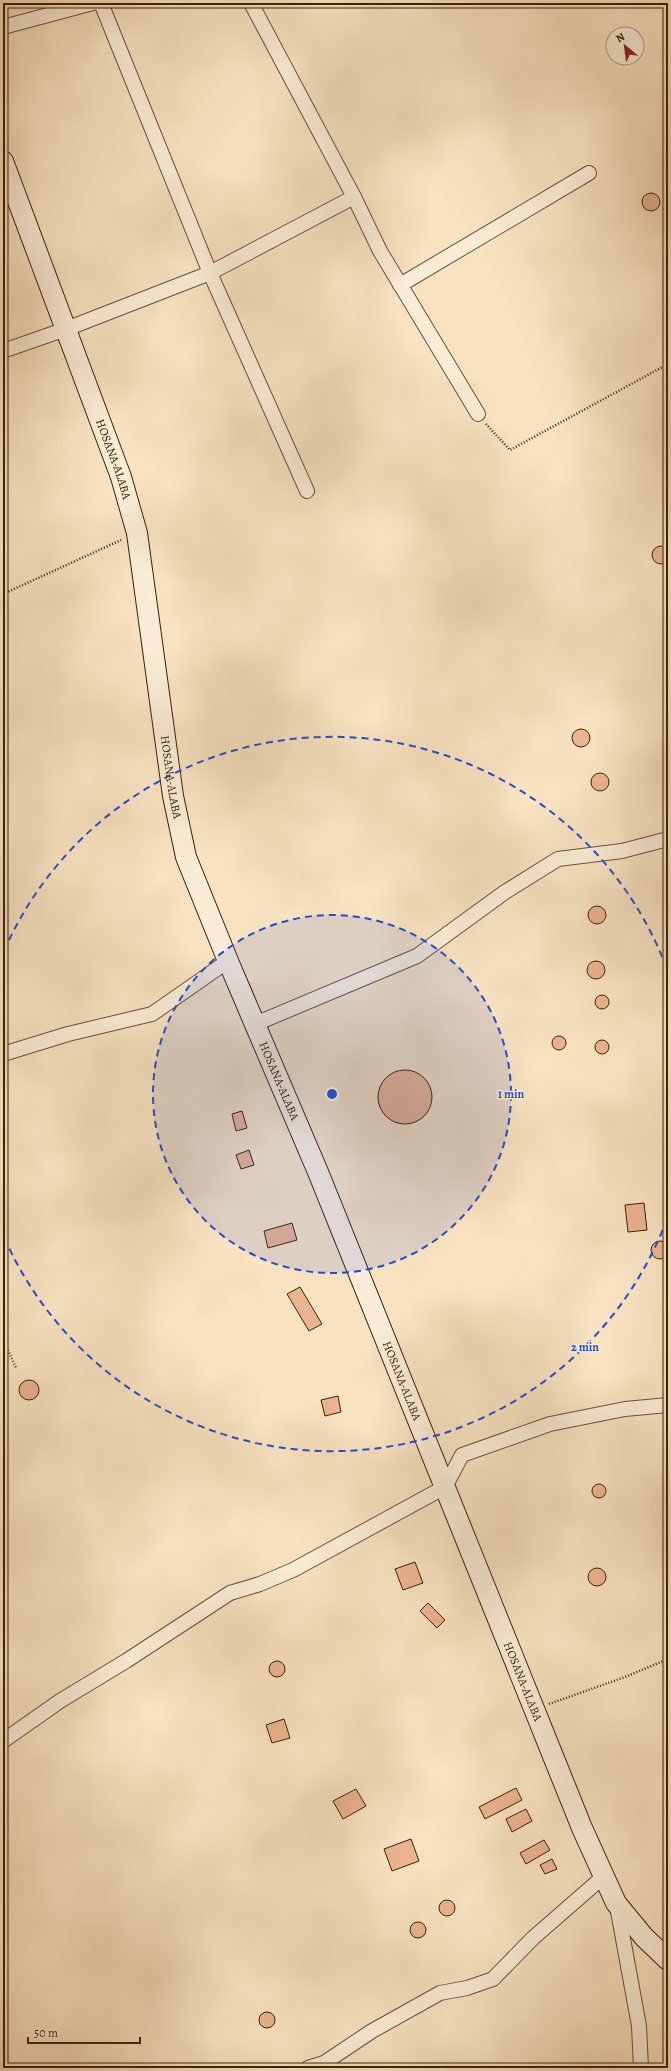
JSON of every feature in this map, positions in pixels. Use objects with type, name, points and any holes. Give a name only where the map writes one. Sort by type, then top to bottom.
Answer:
[{"type":"main road","name":"HOSANA-ALABA","points":[[3,161],[121,477],[137,533],[173,796],[186,857],[228,961],[321,1179],[444,1487],[603,1876],[616,1903],[644,1937],[668,1960]]},
{"type":"street","points":[[3,27],[92,3]]},
{"type":"street","points":[[101,3],[210,273],[307,491]]},
{"type":"street","points":[[251,3],[354,197],[380,252],[478,414]]},
{"type":"street","points":[[400,285],[590,173]]},
{"type":"street","points":[[3,351],[66,329],[210,273],[354,197]]},
{"type":"street","points":[[255,1024],[417,956],[505,892],[558,859],[622,851],[668,839]]},
{"type":"street","points":[[3,1054],[68,1034],[152,1014],[228,961]]},
{"type":"street","points":[[3,1741],[60,1701],[126,1661],[230,1593],[260,1584],[293,1570],[444,1487],[462,1455],[550,1424],[625,1409],[668,1405]]},
{"type":"street","points":[[308,2068],[324,2064],[372,2031],[440,1993],[467,1988],[493,1979],[533,1938],[603,1876]]},
{"type":"street","points":[[616,1903],[639,2026],[641,2068]]},
{"type":"path","points":[[478,414],[510,450],[668,364]]},
{"type":"path","points":[[3,594],[137,533]]},
{"type":"path","points":[[3,1339],[16,1368]]},
{"type":"path","points":[[534,1709],[625,1677],[668,1659]]},
{"type":"building","points":[[651,193],[657,196],[660,202],[657,208],[651,211],[645,208],[642,202],[645,196]]},
{"type":"building","points":[[661,546],[667,549],[670,555],[667,561],[661,564],[655,561],[652,555],[655,549]]},
{"type":"building","points":[[581,729],[587,732],[590,738],[587,744],[581,747],[575,744],[572,738],[575,732]]},
{"type":"building","points":[[600,773],[606,776],[609,782],[606,788],[600,791],[594,788],[591,782],[594,776]]},
{"type":"building","points":[[597,906],[601,907],[605,911],[605,919],[601,923],[597,924],[593,923],[589,919],[588,915],[589,911],[593,907]]},
{"type":"building","points":[[596,961],[602,964],[605,970],[602,976],[596,979],[590,976],[587,970],[590,964]]},
{"type":"building","points":[[602,995],[607,997],[609,1002],[607,1007],[602,1009],[597,1007],[595,1002],[597,997]]},
{"type":"building","points":[[559,1036],[564,1038],[566,1043],[564,1048],[559,1050],[554,1048],[552,1043],[554,1038]]},
{"type":"building","points":[[602,1040],[607,1042],[609,1047],[607,1052],[602,1054],[597,1052],[595,1047],[597,1042]]},
{"type":"building","points":[[400,1070],[410,1070],[420,1074],[428,1082],[432,1092],[432,1102],[428,1112],[420,1120],[410,1124],[400,1124],[390,1120],[382,1112],[378,1102],[378,1092],[382,1082],[390,1074]]},
{"type":"building","points":[[242,1111],[247,1128],[236,1131],[232,1114]]},
{"type":"building","points":[[249,1150],[254,1165],[241,1169],[236,1155]]},
{"type":"building","points":[[644,1203],[647,1230],[628,1232],[625,1205]]},
{"type":"building","points":[[292,1223],[297,1240],[268,1248],[264,1231]]},
{"type":"building","points":[[660,1241],[666,1244],[669,1250],[666,1256],[660,1259],[654,1256],[651,1250],[654,1244]]},
{"type":"building","points":[[300,1287],[322,1324],[309,1331],[287,1294]]},
{"type":"building","points":[[29,1380],[36,1383],[39,1390],[36,1397],[29,1400],[22,1397],[19,1390],[22,1383]]},
{"type":"building","points":[[338,1396],[341,1412],[325,1416],[321,1400]]},
{"type":"building","points":[[596,1484],[602,1484],[606,1488],[606,1494],[602,1498],[596,1498],[592,1494],[592,1488]]},
{"type":"building","points":[[415,1562],[423,1583],[403,1590],[395,1569]]},
{"type":"building","points":[[593,1568],[601,1568],[606,1573],[604,1584],[601,1586],[593,1586],[588,1581],[588,1573]]},
{"type":"building","points":[[428,1603],[445,1620],[437,1628],[420,1611]]},
{"type":"building","points":[[277,1661],[284,1666],[285,1669],[280,1676],[277,1677],[270,1672],[269,1669],[274,1662]]},
{"type":"building","points":[[284,1719],[290,1738],[272,1743],[266,1725]]},
{"type":"building","points":[[516,1788],[522,1800],[485,1819],[479,1807]]},
{"type":"building","points":[[356,1789],[366,1806],[343,1819],[333,1801]]},
{"type":"building","points":[[526,1809],[532,1821],[512,1832],[506,1819]]},
{"type":"building","points":[[411,1839],[419,1861],[392,1871],[384,1849]]},
{"type":"building","points":[[544,1840],[550,1850],[526,1864],[520,1853]]},
{"type":"building","points":[[552,1859],[557,1869],[545,1874],[540,1865]]},
{"type":"building","points":[[447,1900],[454,1905],[455,1908],[450,1915],[447,1916],[440,1911],[439,1908],[444,1901]]},
{"type":"building","points":[[418,1922],[425,1927],[426,1930],[421,1937],[418,1938],[411,1933],[410,1930],[415,1923]]},
{"type":"building","points":[[267,2012],[274,2017],[275,2020],[270,2027],[267,2028],[260,2023],[259,2020],[264,2013]]}]
